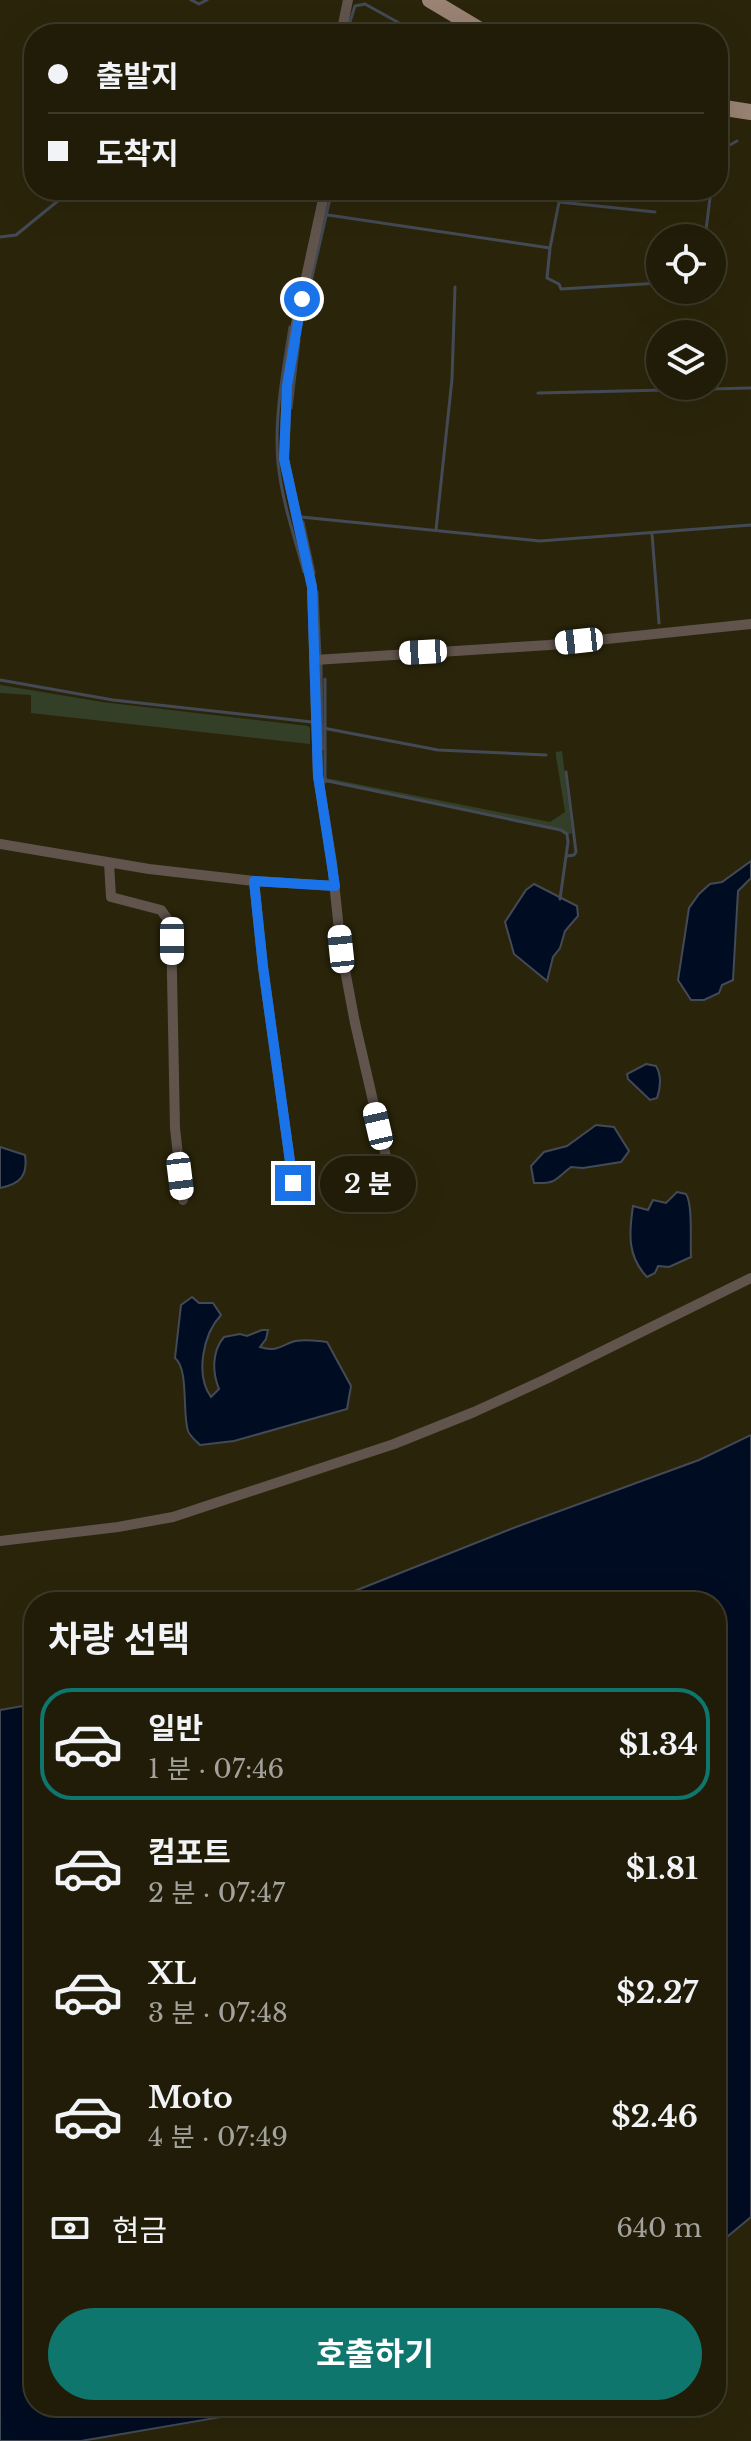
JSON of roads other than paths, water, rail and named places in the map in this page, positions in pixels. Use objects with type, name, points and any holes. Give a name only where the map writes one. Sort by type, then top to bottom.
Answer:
[{"type":"main road","points":[[430,0],[470,24]]},
{"type":"main road","points":[[728,109],[751,112]]},
{"type":"street","points":[[343,24],[348,0]]},
{"type":"street","points":[[323,200],[296,324],[287,386],[284,437],[286,475],[312,587],[318,776],[341,949],[389,1170]]},
{"type":"street","points":[[315,660],[549,645],[751,624]]},
{"type":"street","points":[[0,844],[109,863],[254,881],[335,886]]},
{"type":"street","points":[[109,863],[111,897],[161,910],[171,924],[175,1128],[183,1200]]},
{"type":"street","points":[[254,881],[293,1183]]},
{"type":"street","points":[[0,1541],[173,1517],[394,1444],[546,1379],[751,1278]]},
{"type":"water","points":[[751,861],[751,878],[738,891],[733,980],[722,985],[719,993],[704,1000],[691,1000],[678,980],[689,908],[710,884],[722,882]]},
{"type":"water","points":[[534,884],[577,906],[578,916],[565,931],[560,948],[553,957],[547,981],[514,954],[505,922],[526,890]]},
{"type":"water","points":[[646,1064],[656,1066],[660,1077],[657,1098],[650,1100],[628,1079],[627,1074]]},
{"type":"water","points":[[596,1125],[614,1127],[629,1151],[621,1162],[571,1167],[552,1182],[534,1183],[531,1166],[544,1152],[567,1146]]},
{"type":"water","points":[[0,1147],[25,1155],[26,1162],[21,1178],[0,1188]]},
{"type":"water","points":[[677,1192],[686,1194],[688,1199],[691,1257],[669,1267],[658,1266],[655,1273],[647,1277],[636,1261],[631,1244],[633,1206],[648,1210],[653,1200],[666,1203]]},
{"type":"water","points":[[192,1297],[199,1303],[213,1303],[221,1315],[210,1333],[203,1355],[203,1378],[211,1397],[219,1389],[214,1362],[224,1337],[247,1336],[268,1330],[260,1347],[273,1349],[300,1340],[327,1342],[351,1386],[347,1409],[234,1441],[200,1445],[188,1431],[184,1381],[175,1358],[181,1305]]},
{"type":"water","points":[[751,1435],[751,2217],[726,2238],[726,1592],[352,1592],[516,1527],[699,1460]]},
{"type":"water","points":[[24,1706],[24,2416],[227,2416],[81,2441],[0,2441],[0,1710]]},
{"type":"waterway","points":[[191,0],[199,4],[207,0]]},
{"type":"waterway","points":[[349,24],[355,6],[365,4],[401,24]]},
{"type":"waterway","points":[[728,146],[737,141]]},
{"type":"waterway","points":[[0,237],[16,235],[59,200]]},
{"type":"waterway","points":[[300,329],[330,200]]},
{"type":"waterway","points":[[707,224],[710,200]]},
{"type":"waterway","points":[[328,215],[550,248],[559,202],[655,212]]},
{"type":"waterway","points":[[550,248],[547,278],[559,284],[561,289],[646,284]]},
{"type":"waterway","points":[[436,530],[452,379],[455,287]]},
{"type":"waterway","points":[[290,327],[278,412],[277,446],[285,504],[304,572]]},
{"type":"waterway","points":[[291,408],[299,340]]},
{"type":"waterway","points":[[538,393],[751,388]]},
{"type":"waterway","points":[[301,517],[540,541],[751,525]]},
{"type":"waterway","points":[[303,522],[314,573]]},
{"type":"waterway","points":[[652,534],[659,623]]},
{"type":"waterway","points":[[317,592],[320,657]]},
{"type":"waterway","points":[[321,664],[322,749]]},
{"type":"waterway","points":[[325,679],[325,782]]},
{"type":"waterway","points":[[0,680],[113,700],[312,722]]},
{"type":"waterway","points":[[323,728],[438,750],[546,755]]},
{"type":"waterway","points":[[566,772],[576,852],[567,856]]},
{"type":"waterway","points":[[323,780],[561,830],[567,834],[568,842],[560,899]]}]
